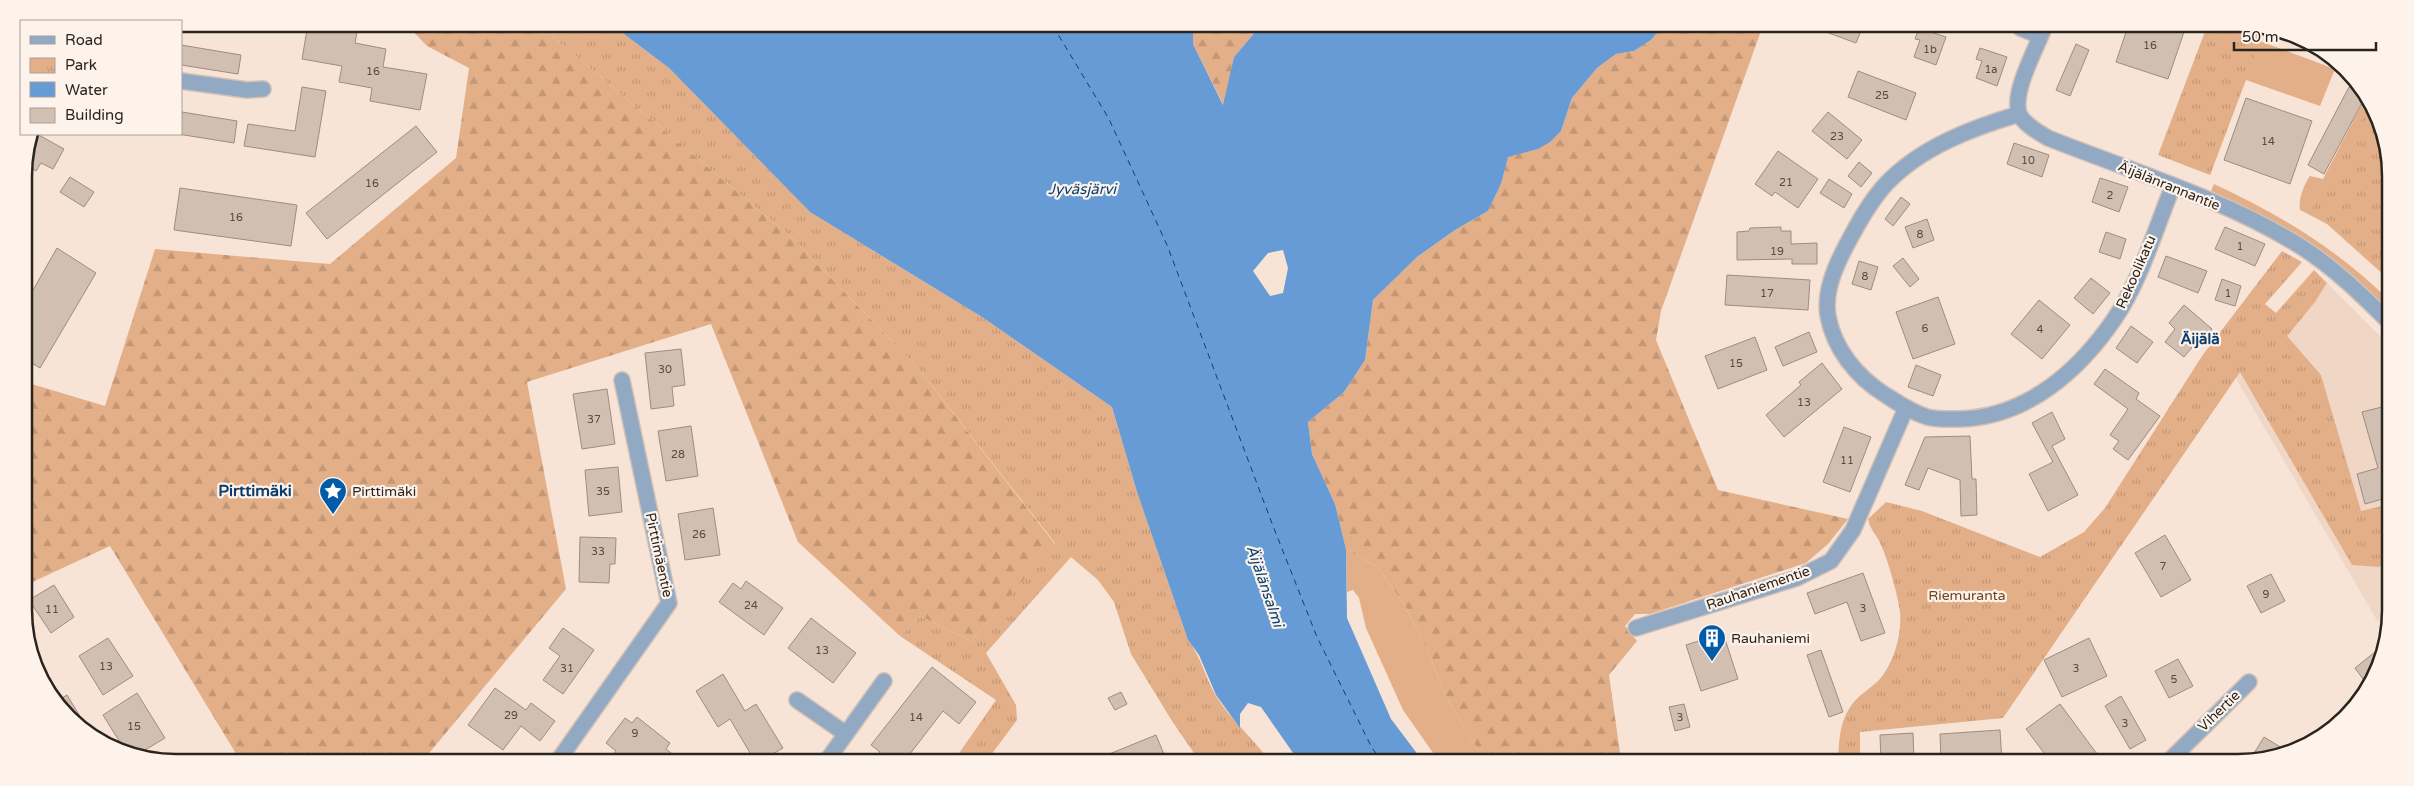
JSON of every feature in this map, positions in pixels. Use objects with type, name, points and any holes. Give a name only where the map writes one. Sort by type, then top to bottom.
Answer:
[{"type":"street","points":[[2020,114],[2018,102],[2021,86],[2042,33]]},
{"type":"street","points":[[182,81],[247,90],[263,89]]},
{"type":"street","name":"Äijälänrannantie","points":[[2020,114],[2032,128],[2048,138],[2173,186],[2264,226],[2303,248],[2337,272],[2382,316]]},
{"type":"street","name":"Rekoolikatu","points":[[2020,114],[1951,138],[1886,184],[1856,228],[1841,257],[1828,290],[1828,316],[1838,344],[1853,369],[1874,388],[1906,408],[1928,417],[1978,418],[2004,412],[2030,401],[2052,386],[2076,365],[2116,317],[2129,295],[2173,186]]},
{"type":"street","name":"Pirttimäentie","points":[[563,754],[669,603],[622,380]]},
{"type":"street","name":"Rauhaniementie","points":[[1636,628],[1797,578],[1831,561],[1853,530],[1906,408]]},
{"type":"street","points":[[832,754],[884,682]]},
{"type":"street","name":"Vihertie","points":[[2177,753],[2249,682]]},
{"type":"street","points":[[798,700],[846,734]]},
{"type":"shaded area","points":[[2327,283],[2382,338],[2382,609],[2381,619],[2378,622],[2235,377],[2315,302]]},
{"type":"green space","points":[[415,33],[549,33],[791,237],[919,369],[1055,544],[971,641],[920,616],[900,636],[798,542],[711,324],[527,382],[566,589],[428,754],[236,754],[110,546],[32,582],[33,384],[105,406],[155,249],[330,264],[456,158],[469,68],[427,46]]},
{"type":"green space","points":[[549,33],[623,33],[669,68],[810,212],[982,317],[1112,407],[1137,492],[1188,640],[1197,654],[1216,696],[1228,713],[1264,753],[1194,754],[1131,654],[1114,602],[1098,580],[1071,557],[986,653],[1016,705],[1017,720],[992,754],[959,754],[996,700],[900,636],[920,616],[971,641],[1055,543],[919,369],[791,237]]},
{"type":"green space","points":[[1193,33],[1254,33],[1234,57],[1224,106],[1193,44]]},
{"type":"green space","points":[[1657,33],[1760,33],[1661,311],[1656,340],[1718,490],[1848,519],[1828,544],[1806,563],[1650,614],[1635,614],[1625,626],[1637,641],[1609,675],[1620,753],[1480,753],[1444,693],[1427,648],[1404,604],[1378,568],[1346,549],[1335,504],[1312,454],[1308,422],[1344,392],[1365,360],[1373,300],[1417,257],[1455,230],[1488,211],[1501,184],[1508,156],[1538,149],[1561,131],[1572,98],[1597,68],[1616,54],[1634,51],[1651,40]]},
{"type":"green space","points":[[2204,33],[2262,35],[2210,175],[2158,155]]},
{"type":"green space","points":[[2206,33],[2224,33],[2260,41],[2331,67],[2334,71],[2320,106],[2246,80],[2210,175]]},
{"type":"green space","points":[[2362,104],[2374,130],[2379,152],[2312,216],[2300,210],[2301,197],[2310,176],[2323,179]]},
{"type":"green space","points":[[2366,112],[2374,130],[2379,149],[2382,177],[2382,273],[2327,224],[2308,214],[2322,195]]},
{"type":"green space","points":[[2214,184],[2284,220],[2347,263],[2367,280],[2382,294],[2382,304],[2348,272],[2305,241],[2259,214],[2211,191]]},
{"type":"green space","name":"Riemuranta","points":[[2282,251],[2302,262],[2265,304],[2276,313],[2314,270],[2327,283],[2315,302],[2287,336],[2321,375],[2361,511],[2382,506],[2382,565],[2379,567],[2352,565],[2240,372],[2003,718],[1860,732],[1860,753],[1839,753],[1843,721],[1855,700],[1879,680],[1884,673],[1893,657],[1900,630],[1900,612],[1892,578],[1879,541],[1868,519],[1886,502],[1922,511],[2040,557],[2084,532],[2105,508],[2202,356]]},
{"type":"green space","points":[[1346,549],[1378,568],[1404,604],[1427,648],[1444,693],[1480,753],[1433,753],[1403,710],[1366,628],[1359,598],[1353,590],[1347,592]]},
{"type":"water","name":"Jyväsjärvi","points":[[623,33],[1193,33],[1193,44],[1223,105],[1234,57],[1254,33],[1657,33],[1651,40],[1634,51],[1616,54],[1597,68],[1572,98],[1561,131],[1550,142],[1538,149],[1508,157],[1501,184],[1488,211],[1455,230],[1417,257],[1373,300],[1365,360],[1344,392],[1308,422],[1312,454],[1335,504],[1346,549],[1347,618],[1391,719],[1417,753],[1293,753],[1261,707],[1248,703],[1240,714],[1240,728],[1216,695],[1199,655],[1188,640],[1137,492],[1112,407],[982,317],[810,212],[669,68]],"holes":[[[1283,250],[1288,268],[1283,293],[1270,296],[1253,271],[1268,253]]]},
{"type":"building","points":[[306,33],[357,33],[355,43],[386,49],[383,67],[427,74],[420,110],[370,101],[372,88],[339,82],[342,66],[302,59]]},
{"type":"building","points":[[1829,33],[1860,33],[1856,43]]},
{"type":"building","points":[[1917,33],[1934,33],[1946,37],[1936,65],[1914,57],[1920,40],[1915,39]]},
{"type":"building","points":[[2126,33],[2184,33],[2168,79],[2116,62]]},
{"type":"building","points":[[2076,44],[2089,50],[2070,96],[2056,90]]},
{"type":"building","points":[[182,45],[241,55],[238,74],[182,65]]},
{"type":"building","points":[[1980,48],[2007,57],[1997,86],[1976,78],[1982,61],[1976,59]]},
{"type":"building","points":[[1858,71],[1916,93],[1906,120],[1848,97]]},
{"type":"building","points":[[302,87],[326,91],[315,157],[244,146],[248,124],[295,131]]},
{"type":"building","points":[[2349,87],[2351,88],[2361,104],[2324,174],[2308,165]]},
{"type":"building","points":[[2246,98],[2312,121],[2290,184],[2224,160]]},
{"type":"building","points":[[182,112],[237,121],[234,143],[182,135]]},
{"type":"building","points":[[1828,112],[1862,140],[1847,159],[1812,131]]},
{"type":"building","points":[[416,126],[437,152],[327,239],[306,213]]},
{"type":"building","points":[[39,135],[64,149],[53,169],[41,163],[36,171],[33,167]]},
{"type":"building","points":[[2014,143],[2049,155],[2042,177],[2007,164]]},
{"type":"building","points":[[1778,151],[1818,179],[1798,208],[1775,192],[1772,196],[1755,184]]},
{"type":"building","points":[[1859,162],[1872,173],[1861,187],[1848,176]]},
{"type":"building","points":[[70,177],[94,192],[84,207],[60,192]]},
{"type":"building","points":[[2100,178],[2128,187],[2119,212],[2092,202]]},
{"type":"building","points":[[1829,179],[1852,194],[1844,208],[1820,193]]},
{"type":"building","points":[[180,188],[297,205],[291,246],[174,230]]},
{"type":"building","points":[[1901,197],[1910,204],[1893,226],[1885,219]]},
{"type":"building","points":[[1927,219],[1934,240],[1913,248],[1905,227]]},
{"type":"building","points":[[1781,227],[1781,231],[1791,231],[1791,244],[1817,243],[1817,264],[1792,264],[1792,259],[1737,260],[1737,232],[1749,231],[1750,228]]},
{"type":"building","points":[[2225,227],[2265,244],[2255,266],[2215,249]]},
{"type":"building","points":[[2106,232],[2126,239],[2120,259],[2099,252]]},
{"type":"building","points":[[57,248],[96,273],[40,368],[33,364],[33,290]]},
{"type":"building","points":[[2166,256],[2207,271],[2198,293],[2158,277]]},
{"type":"building","points":[[1903,258],[1919,279],[1910,287],[1893,266]]},
{"type":"building","points":[[1859,261],[1878,267],[1871,290],[1852,284]]},
{"type":"building","points":[[1727,275],[1810,280],[1808,310],[1725,305]]},
{"type":"building","points":[[2091,278],[2110,293],[2093,314],[2074,298]]},
{"type":"building","points":[[2222,279],[2241,286],[2235,306],[2215,300]]},
{"type":"building","points":[[1938,297],[1955,344],[1913,359],[1896,312]]},
{"type":"building","points":[[2039,300],[2070,325],[2042,359],[2011,334]]},
{"type":"building","points":[[2184,305],[2212,329],[2198,347],[2195,344],[2184,357],[2165,342],[2175,329],[2169,323]]},
{"type":"building","points":[[2131,326],[2153,342],[2137,363],[2116,348]]},
{"type":"building","points":[[1809,332],[1817,352],[1783,366],[1775,347]]},
{"type":"building","points":[[1755,337],[1767,370],[1718,389],[1705,356]]},
{"type":"building","points":[[681,349],[685,385],[672,387],[674,406],[651,409],[645,353]]},
{"type":"building","points":[[1822,363],[1842,389],[1784,437],[1766,415],[1801,385],[1799,382]]},
{"type":"building","points":[[1916,365],[1941,375],[1933,396],[1908,387]]},
{"type":"building","points":[[2105,369],[2139,393],[2136,399],[2160,416],[2128,460],[2113,449],[2119,441],[2110,435],[2128,409],[2094,384]]},
{"type":"building","points":[[607,389],[615,444],[582,449],[573,394]]},
{"type":"building","points":[[2382,407],[2382,499],[2365,504],[2357,474],[2378,468],[2362,412]]},
{"type":"building","points":[[2052,412],[2065,439],[2052,446],[2078,495],[2048,511],[2029,474],[2053,462],[2032,423]]},
{"type":"building","points":[[691,426],[698,476],[666,481],[658,431]]},
{"type":"building","points":[[1844,427],[1871,437],[1850,492],[1823,482]]},
{"type":"building","points":[[1970,436],[1972,479],[1976,479],[1977,515],[1961,516],[1960,480],[1928,468],[1919,490],[1905,485],[1925,437]]},
{"type":"building","points":[[618,467],[622,512],[589,516],[585,470]]},
{"type":"building","points":[[713,508],[720,555],[685,560],[678,514]]},
{"type":"building","points":[[2165,535],[2191,580],[2161,597],[2135,553]]},
{"type":"building","points":[[580,537],[616,538],[615,564],[610,564],[609,583],[579,582]]},
{"type":"building","points":[[1863,573],[1885,633],[1861,641],[1847,602],[1815,614],[1807,593]]},
{"type":"building","points":[[2271,574],[2285,601],[2261,613],[2247,586]]},
{"type":"building","points":[[746,581],[783,608],[764,635],[719,602],[733,583],[741,589]]},
{"type":"building","points":[[54,585],[74,617],[51,633],[32,605],[32,598]]},
{"type":"building","points":[[811,618],[856,653],[833,683],[788,648]]},
{"type":"building","points":[[563,628],[594,650],[563,694],[543,680],[560,656],[549,648]]},
{"type":"building","name":"Rauhaniemi","points":[[1723,633],[1738,679],[1701,691],[1686,645]]},
{"type":"building","points":[[108,638],[133,676],[103,695],[79,656]]},
{"type":"building","points":[[2089,638],[2107,676],[2062,697],[2044,660]]},
{"type":"building","points":[[1821,650],[1843,712],[1829,717],[1807,655]]},
{"type":"building","points":[[2375,652],[2363,679],[2355,668]]},
{"type":"building","points":[[2178,659],[2193,686],[2169,698],[2155,671]]},
{"type":"building","points":[[932,667],[976,702],[959,724],[943,711],[910,754],[879,754],[880,752],[871,745]]},
{"type":"building","points":[[723,674],[745,711],[756,704],[783,748],[773,754],[750,754],[730,719],[718,727],[696,691]]},
{"type":"building","points":[[495,688],[526,710],[531,703],[555,721],[540,741],[521,726],[503,750],[468,725]]},
{"type":"building","points":[[1121,692],[1127,704],[1115,710],[1108,698]]},
{"type":"building","points":[[137,693],[165,738],[145,750],[122,743],[103,715]]},
{"type":"building","points":[[67,695],[79,715],[75,711],[63,698]]},
{"type":"building","points":[[2121,696],[2146,740],[2130,749],[2105,706]]},
{"type":"building","points":[[1684,704],[1690,727],[1675,731],[1669,707]]},
{"type":"building","points":[[2060,704],[2096,753],[2044,753],[2026,729]]},
{"type":"building","points":[[637,717],[670,743],[666,749],[672,754],[614,754],[616,751],[606,743],[625,718],[632,723]]},
{"type":"building","points":[[2000,730],[2001,753],[1941,753],[1940,734]]},
{"type":"building","points":[[1913,733],[1914,753],[1881,753],[1880,735]]},
{"type":"building","points":[[1156,735],[1164,754],[1110,754]]},
{"type":"building","points":[[2264,737],[2281,747],[2275,749],[2255,752]]},
{"type":"ferry route","points":[[1057,33],[1109,119],[1167,245],[1317,637],[1376,753]]},
{"type":"place","name":"Pirttimäki","points":[[333,515]]},
{"type":"place","name":"Rauhaniemi","points":[[1712,662]]},
{"type":"district","name":"Äijälä","points":[[2200,339]]},
{"type":"district","name":"Pirttimäki","points":[[255,491]]},
{"type":"water label","name":"Äijälänsalmi","points":[[1265,586]]}]
